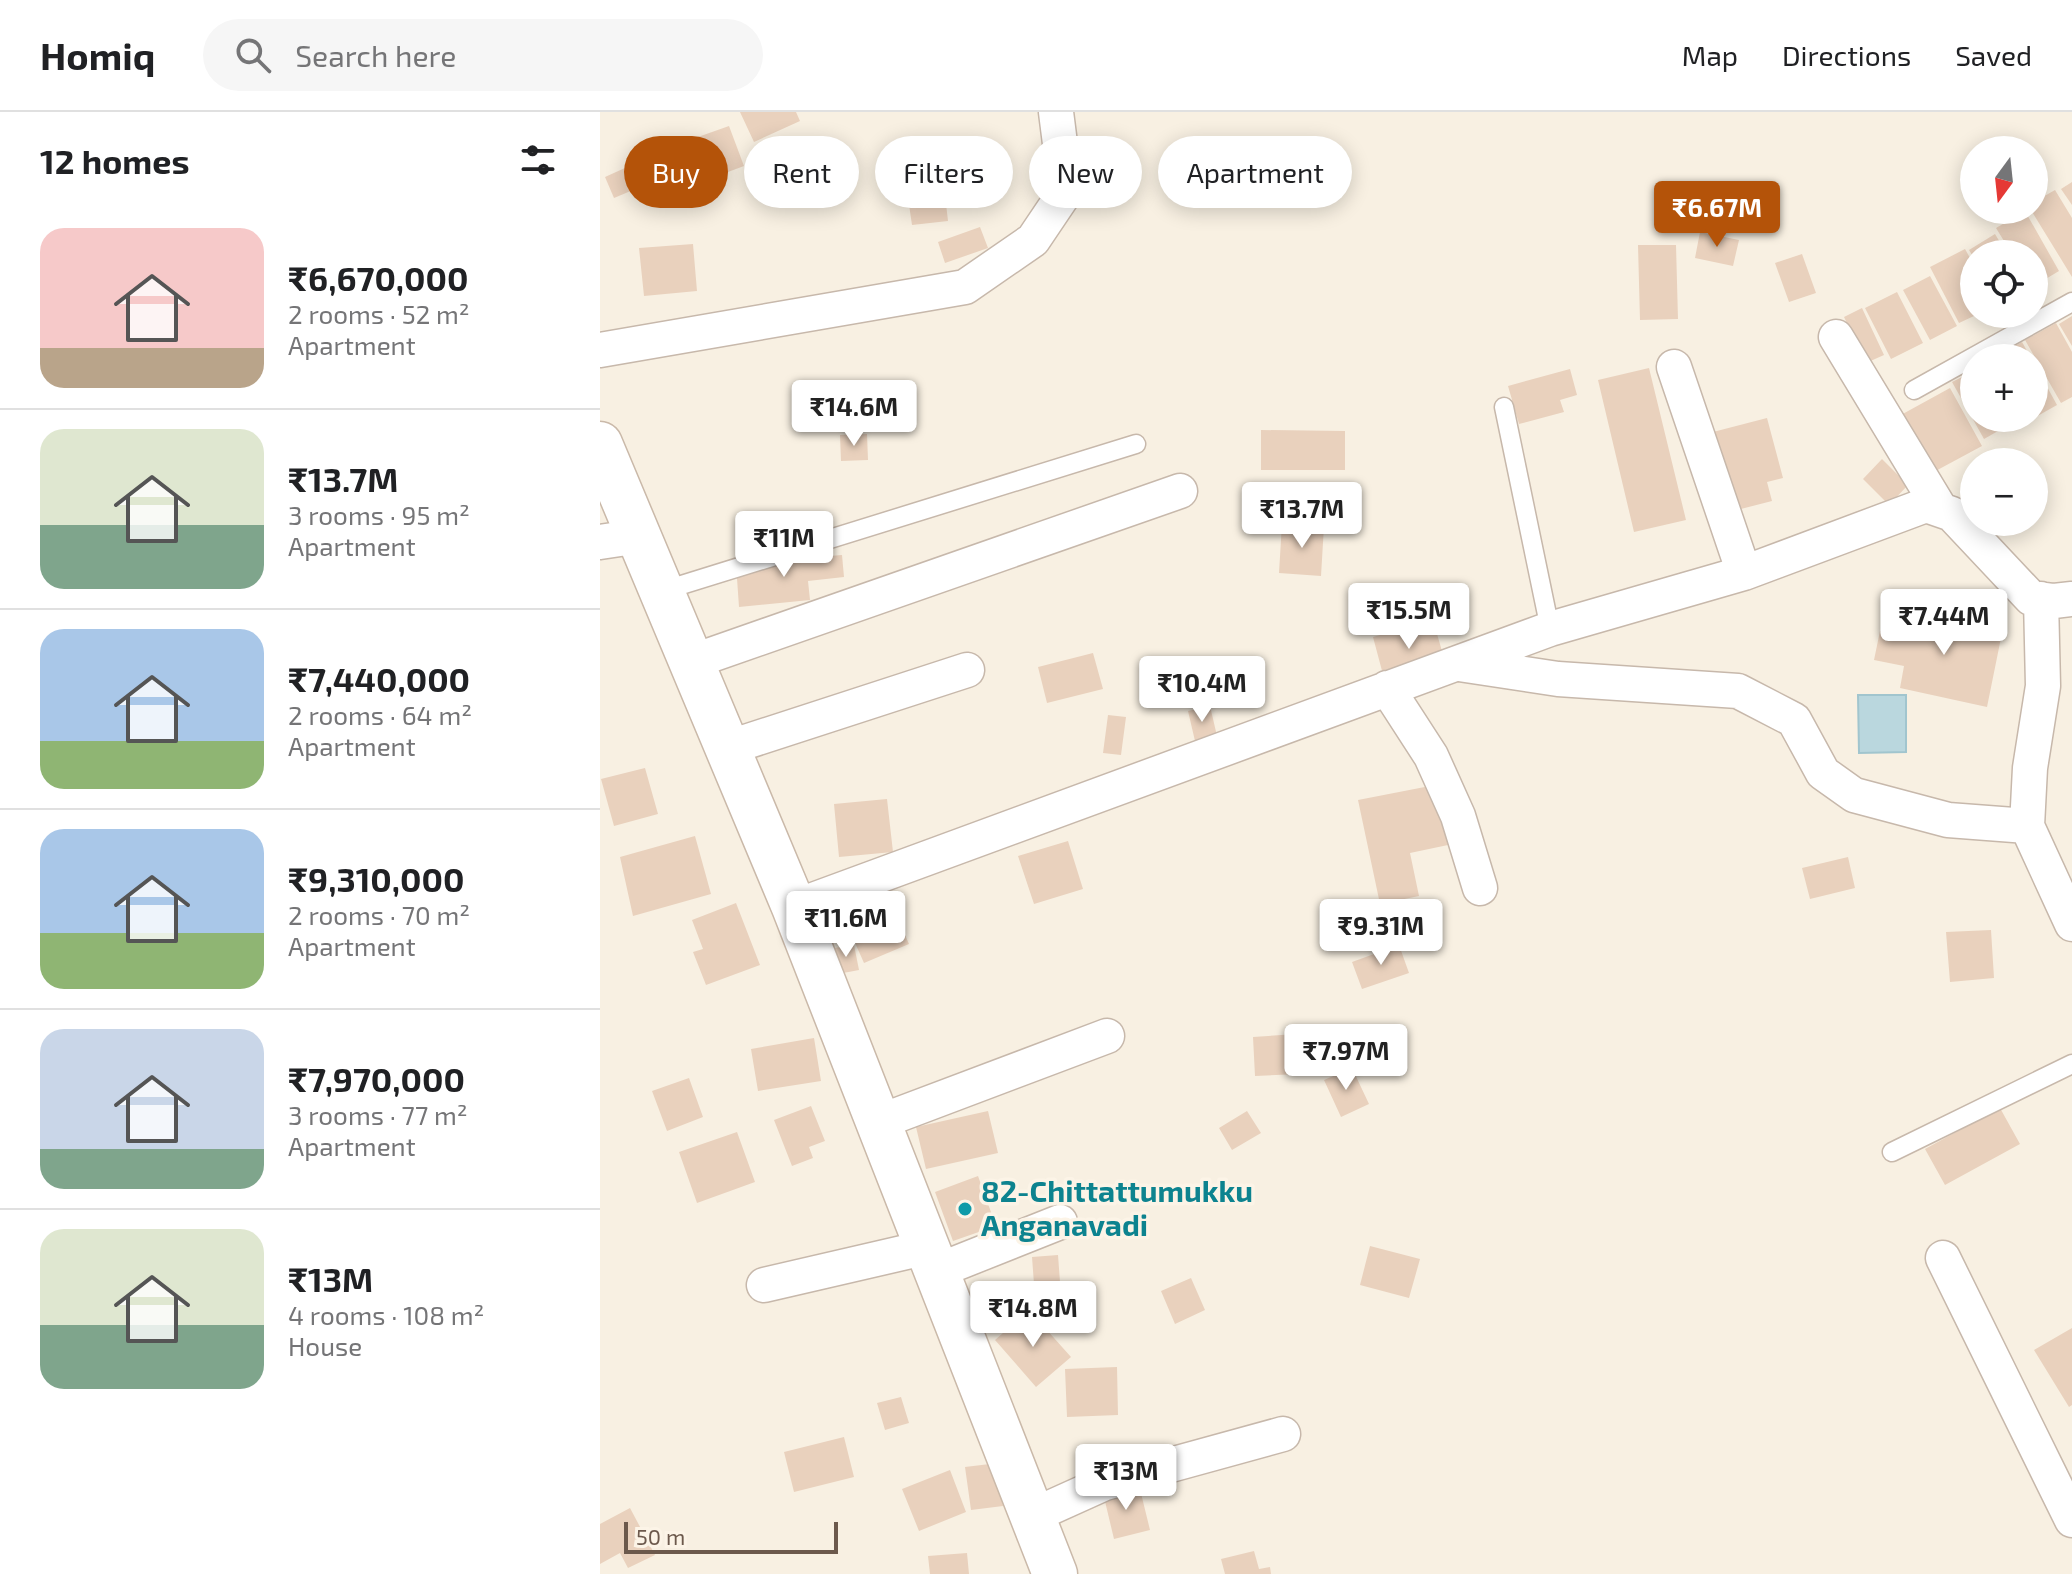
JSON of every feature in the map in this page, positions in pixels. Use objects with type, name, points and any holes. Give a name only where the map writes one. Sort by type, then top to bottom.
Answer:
[{"type":"main road","points":[[600,444],[620,539],[662,591],[794,907],[1055,1574]]},
{"type":"street","points":[[600,350],[965,287],[1033,240],[1066,191],[1056,112]]},
{"type":"street","points":[[1836,337],[1939,507],[1952,514],[2031,598],[2056,599],[2030,768],[2027,826],[2072,924]]},
{"type":"street","points":[[1674,367],[1744,573]]},
{"type":"street","points":[[691,662],[1180,491]]},
{"type":"street","points":[[794,907],[1550,629],[1744,573],[1915,508],[1939,507]]},
{"type":"street","points":[[1454,664],[1558,679],[1738,691],[1794,720],[1823,773],[1854,795],[1948,820],[2027,826]]},
{"type":"street","points":[[727,748],[967,670]]},
{"type":"street","points":[[1387,688],[1431,756],[1458,816],[1480,888]]},
{"type":"street","points":[[879,1122],[1107,1036]]},
{"type":"street","points":[[764,1285],[933,1259],[1060,1222]]},
{"type":"street","points":[[1943,1258],[2072,1520]]},
{"type":"street","points":[[1034,1515],[1105,1483],[1283,1434]]},
{"type":"lane","points":[[1914,390],[2072,302]]},
{"type":"lane","points":[[1504,407],[1550,629]]},
{"type":"lane","points":[[662,591],[1136,444]]},
{"type":"lane","points":[[1892,1152],[2072,1064]]},
{"type":"water","points":[[1858,695],[1906,695],[1906,752],[1859,753]]},
{"type":"building","points":[[740,112],[796,112],[800,121],[767,136],[751,136]]},
{"type":"building","points":[[729,126],[744,166],[728,172],[728,136],[701,136]]},
{"type":"building","points":[[624,168],[624,194],[614,198],[605,177]]},
{"type":"building","points":[[2072,182],[2072,205],[2061,189]]},
{"type":"building","points":[[2055,190],[2072,218],[2072,277],[2040,224],[2048,224],[2048,194]]},
{"type":"building","points":[[910,208],[947,208],[948,221],[912,225]]},
{"type":"building","points":[[2003,224],[2032,224],[2041,240],[2003,240],[1996,228]]},
{"type":"building","points":[[980,227],[988,248],[945,263],[938,242]]},
{"type":"building","points":[[1700,232],[1739,240],[1733,266],[1695,258]]},
{"type":"building","points":[[1995,234],[1999,240],[1985,240]]},
{"type":"building","points":[[693,244],[697,291],[644,296],[639,248]]},
{"type":"building","points":[[1638,245],[1676,245],[1678,319],[1640,320]]},
{"type":"building","points":[[1960,252],[1960,323],[1959,323],[1930,267]]},
{"type":"building","points":[[2048,252],[2059,271],[2048,278]]},
{"type":"building","points":[[1802,254],[1816,293],[1789,302],[1775,263]]},
{"type":"building","points":[[1930,276],[1957,326],[1930,340],[1903,290]]},
{"type":"building","points":[[1897,292],[1923,343],[1891,359],[1865,308]]},
{"type":"building","points":[[1862,308],[1884,355],[1866,363],[1844,317]]},
{"type":"building","points":[[2072,316],[2072,346],[2059,324]]},
{"type":"building","points":[[2056,323],[2072,352],[2072,397],[2061,403],[2048,380],[2048,344],[2027,344],[2025,340]]},
{"type":"building","points":[[1649,368],[1686,520],[1634,532],[1598,380]]},
{"type":"building","points":[[1570,369],[1577,395],[1560,400],[1564,412],[1519,424],[1508,386]]},
{"type":"building","points":[[1960,378],[1960,396],[1952,382]]},
{"type":"building","points":[[1950,388],[1960,406],[1960,432],[1974,432],[1982,446],[1960,448],[1960,458],[1930,474],[1899,416]]},
{"type":"building","points":[[2048,389],[2057,405],[2048,410]]},
{"type":"building","points":[[1767,418],[1783,478],[1767,482],[1772,501],[1733,511],[1713,432]]},
{"type":"building","points":[[1261,430],[1345,431],[1345,470],[1261,470]]},
{"type":"building","points":[[1980,432],[1996,432],[1984,439]]},
{"type":"building","points":[[867,434],[868,460],[841,461],[840,435]]},
{"type":"building","points":[[1882,459],[1908,485],[1889,505],[1863,479]]},
{"type":"building","points":[[1282,523],[1324,526],[1321,576],[1279,573]]},
{"type":"building","points":[[842,555],[844,577],[808,581],[810,600],[739,607],[736,564]]},
{"type":"building","points":[[1913,609],[2003,628],[1987,707],[1900,688],[1904,666],[1874,660],[1880,631],[1908,637]]},
{"type":"building","points":[[1433,620],[1446,665],[1385,682],[1373,637]]},
{"type":"building","points":[[1093,653],[1103,689],[1047,703],[1038,667]]},
{"type":"building","points":[[1210,706],[1217,736],[1195,741],[1188,711]]},
{"type":"building","points":[[1108,715],[1126,717],[1121,755],[1103,753]]},
{"type":"building","points":[[645,768],[658,814],[614,826],[601,779]]},
{"type":"building","points":[[1435,785],[1448,845],[1410,853],[1419,896],[1380,904],[1358,800]]},
{"type":"building","points":[[887,799],[893,852],[839,857],[834,804]]},
{"type":"building","points":[[695,836],[711,894],[633,916],[620,857]]},
{"type":"building","points":[[1068,841],[1083,889],[1034,904],[1018,856]]},
{"type":"building","points":[[1848,857],[1855,888],[1810,899],[1802,868]]},
{"type":"building","points":[[884,887],[909,944],[864,963],[852,936],[840,941],[827,910]]},
{"type":"building","points":[[736,903],[760,965],[706,985],[693,952],[703,949],[692,920]]},
{"type":"building","points":[[1991,930],[1994,978],[1950,982],[1946,932]]},
{"type":"building","points":[[854,945],[859,970],[838,974],[834,948]]},
{"type":"building","points":[[1399,945],[1409,973],[1362,989],[1352,962]]},
{"type":"building","points":[[1297,1034],[1299,1074],[1255,1076],[1253,1037]]},
{"type":"building","points":[[814,1038],[821,1081],[758,1091],[751,1049]]},
{"type":"building","points":[[1352,1068],[1369,1104],[1341,1117],[1324,1080]]},
{"type":"building","points":[[689,1078],[703,1117],[667,1131],[652,1091]]},
{"type":"building","points":[[811,1106],[825,1141],[809,1147],[813,1158],[792,1166],[774,1120]]},
{"type":"building","points":[[2000,1108],[2020,1144],[1945,1185],[1925,1149]]},
{"type":"building","points":[[988,1111],[998,1153],[926,1169],[916,1127]]},
{"type":"building","points":[[1247,1111],[1261,1133],[1232,1150],[1219,1128]]},
{"type":"building","points":[[737,1132],[755,1182],[697,1203],[679,1152]]},
{"type":"building","name":"82-Chittattumukku Anganavadi","points":[[978,1176],[996,1226],[953,1241],[935,1192]]},
{"type":"building","points":[[1370,1246],[1420,1259],[1409,1298],[1360,1285]]},
{"type":"building","points":[[1058,1255],[1060,1282],[1034,1284],[1032,1257]]},
{"type":"building","points":[[1191,1278],[1205,1310],[1175,1324],[1161,1291]]},
{"type":"building","points":[[1029,1310],[1071,1357],[1036,1387],[995,1340]]},
{"type":"building","points":[[2072,1328],[2072,1405],[2069,1407],[2034,1350]]},
{"type":"building","points":[[1117,1367],[1118,1415],[1067,1417],[1065,1369]]},
{"type":"building","points":[[901,1397],[909,1423],[885,1430],[877,1403]]},
{"type":"building","points":[[844,1437],[854,1477],[794,1492],[784,1452]]},
{"type":"building","points":[[998,1463],[1003,1506],[971,1510],[965,1467]]},
{"type":"building","points":[[950,1470],[966,1512],[919,1531],[902,1489]]},
{"type":"building","points":[[1139,1485],[1150,1530],[1114,1539],[1103,1493]]},
{"type":"building","points":[[630,1508],[655,1555],[628,1568],[620,1553],[600,1564],[600,1524]]},
{"type":"building","points":[[1254,1551],[1259,1569],[1270,1567],[1271,1574],[1225,1574],[1221,1559]]},
{"type":"building","points":[[967,1553],[969,1574],[930,1574],[928,1556]]},
{"type":"place","name":"82-Chittattumukku Anganavadi","points":[[965,1209]]}]
